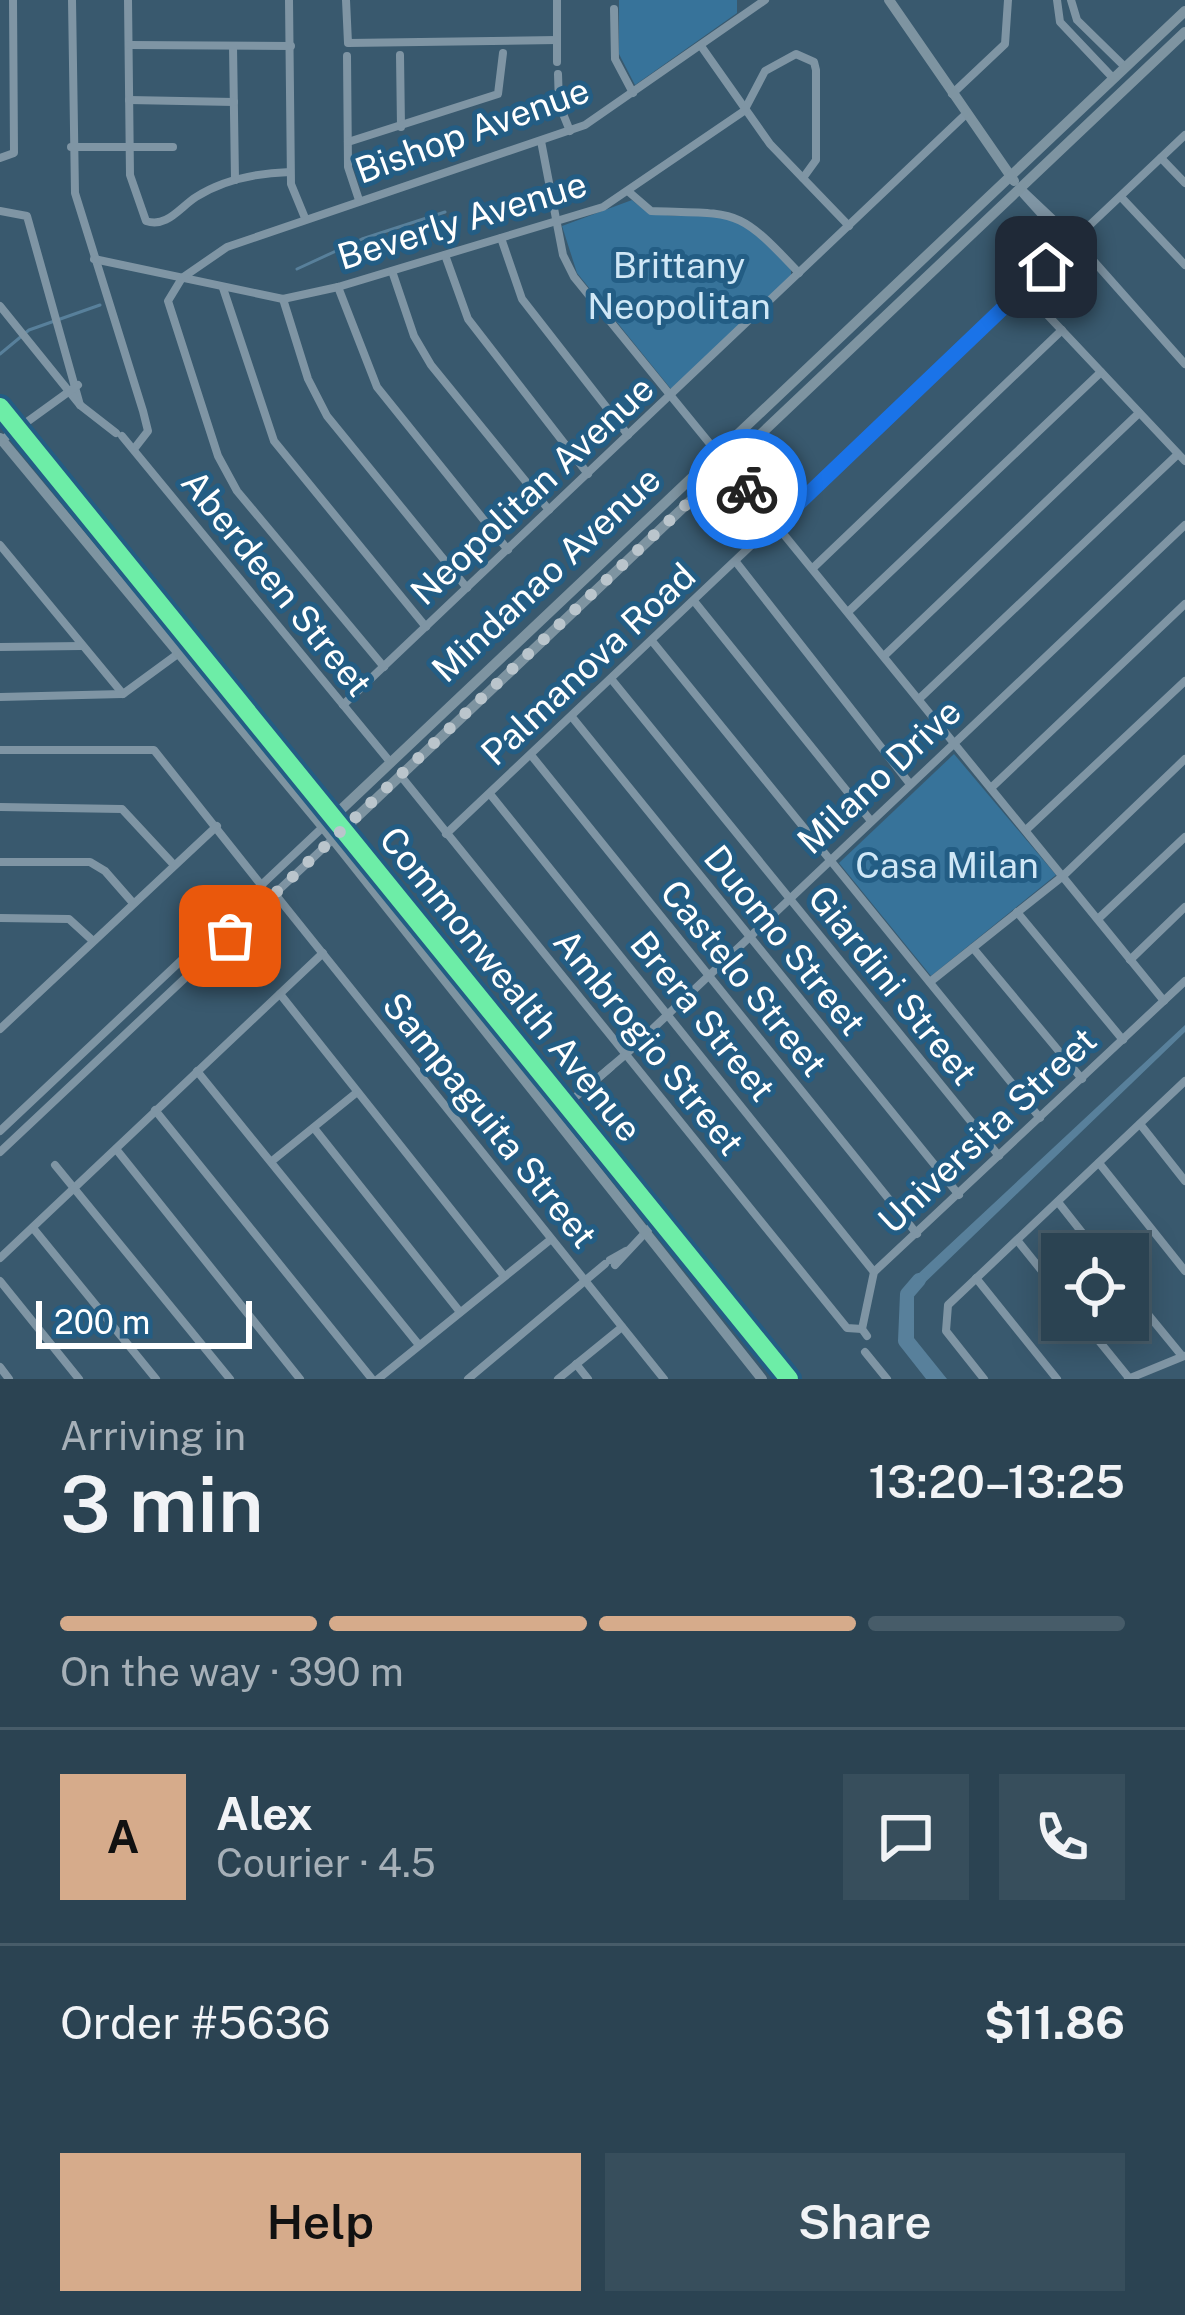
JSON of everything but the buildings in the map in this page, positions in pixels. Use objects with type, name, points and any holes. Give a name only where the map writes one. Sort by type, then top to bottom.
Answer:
[{"type":"main road","points":[[889,0],[1020,188]]},
{"type":"main road","name":"Mindanao Avenue","points":[[323,827],[1185,11]]},
{"type":"main road","name":"Mindanao Avenue","points":[[333,839],[1185,32]]},
{"type":"main road","name":"Commonwealth Avenue","points":[[0,407],[790,1379]]},
{"type":"main road","name":"Commonwealth Avenue","points":[[0,440],[333,839],[762,1379]]},
{"type":"main road","points":[[90,546],[104,535]]},
{"type":"main road","points":[[391,763],[400,775]]},
{"type":"street","points":[[0,158],[14,153],[14,0]]},
{"type":"street","points":[[72,0],[75,193],[148,431],[134,449]]},
{"type":"street","points":[[128,0],[130,147],[140,214],[152,224],[235,180],[290,172]]},
{"type":"street","points":[[290,0],[290,172],[305,218]]},
{"type":"street","points":[[346,0],[351,43],[557,40]]},
{"type":"street","points":[[557,0],[557,62]]},
{"type":"street","name":"Bishop Avenue","points":[[182,278],[221,250],[305,218],[570,131],[765,0]]},
{"type":"street","points":[[952,94],[1005,44],[1007,0]]},
{"type":"street","points":[[1057,0],[1060,22],[1113,78]]},
{"type":"street","points":[[1071,0],[1077,20],[1125,68]]},
{"type":"street","points":[[614,9],[615,59],[633,93]]},
{"type":"street","points":[[129,45],[291,46]]},
{"type":"street","points":[[233,46],[235,180]]},
{"type":"street","points":[[701,46],[744,111],[849,226]]},
{"type":"street","points":[[348,142],[498,94],[503,53]]},
{"type":"street","name":"Beverly Avenue","points":[[94,259],[283,299],[338,287],[556,223],[629,192],[744,111],[758,80],[777,62],[796,53],[814,62],[816,160],[803,178]]},
{"type":"street","points":[[400,55],[401,127]]},
{"type":"street","points":[[347,56],[349,177],[359,200]]},
{"type":"street","points":[[558,74],[559,104],[570,131]]},
{"type":"street","points":[[129,100],[234,102]]},
{"type":"street","name":"Neopolitan Avenue","points":[[343,706],[966,114]]},
{"type":"street","name":"Palmanova Road","points":[[446,834],[1185,135]]},
{"type":"street","points":[[541,141],[556,223],[574,277],[1164,1001]]},
{"type":"street","points":[[71,147],[173,147]]},
{"type":"street","points":[[1161,158],[1185,183]]},
{"type":"street","points":[[1020,188],[1185,364]]},
{"type":"street","points":[[629,192],[651,211],[715,211],[744,218],[799,273]]},
{"type":"street","points":[[1120,196],[1185,265]]},
{"type":"street","points":[[0,211],[27,216],[78,385],[80,406]]},
{"type":"street","points":[[501,238],[522,299],[628,435]]},
{"type":"street","points":[[445,255],[468,319],[588,474]]},
{"type":"street","points":[[392,271],[414,336],[431,365],[549,510]]},
{"type":"street","points":[[182,278],[171,293],[170,309],[218,456],[238,491],[384,667]]},
{"type":"street","points":[[222,286],[274,441],[426,627]]},
{"type":"street","points":[[338,287],[377,387],[508,550]]},
{"type":"street","points":[[919,699],[1181,457],[1023,289]]},
{"type":"street","points":[[283,299],[317,399],[467,588]]},
{"type":"street","name":"Aberdeen Street","points":[[0,306],[80,406],[134,449],[391,763]]},
{"type":"street","points":[[813,568],[1062,330]]},
{"type":"street","points":[[848,612],[1100,372]]},
{"type":"street","points":[[0,440],[66,389],[78,385]]},
{"type":"street","points":[[884,656],[1139,413]]},
{"type":"street","name":"Milano Drive","points":[[553,1116],[625,1054],[1185,525]]},
{"type":"street","points":[[0,545],[123,694]]},
{"type":"street","points":[[736,562],[910,784]]},
{"type":"street","points":[[694,601],[871,821]]},
{"type":"street","points":[[991,788],[1185,604]]},
{"type":"street","points":[[652,640],[1040,1118]]},
{"type":"street","points":[[0,647],[83,646]]},
{"type":"street","points":[[0,697],[123,694],[179,653]]},
{"type":"street","name":"Giardini Street","points":[[612,680],[999,1156]]},
{"type":"street","points":[[1025,830],[1185,681]]},
{"type":"street","name":"Duomo Street","points":[[572,717],[958,1195]]},
{"type":"street","points":[[0,750],[154,750],[262,886]]},
{"type":"street","name":"Castelo Street","points":[[531,755],[917,1234]]},
{"type":"street","points":[[930,982],[1063,877],[1185,759]]},
{"type":"street","name":"Ambrogio Street","points":[[400,775],[850,1332],[865,1332]]},
{"type":"street","name":"Brera Street","points":[[490,794],[874,1272]]},
{"type":"street","points":[[0,807],[122,808],[174,865]]},
{"type":"street","points":[[0,1029],[217,826]]},
{"type":"street","name":"Mindanao Avenue","points":[[0,1131],[323,827]]},
{"type":"street","points":[[1098,920],[1185,837]]},
{"type":"street","name":"Mindanao Avenue","points":[[0,1152],[333,839]]},
{"type":"street","points":[[0,862],[98,865],[134,903]]},
{"type":"street","name":"Sampaguita Street","points":[[275,894],[664,1379]]},
{"type":"street","points":[[1130,959],[1185,908]]},
{"type":"street","points":[[1018,912],[1123,1040]]},
{"type":"street","points":[[0,918],[69,919],[92,941]]},
{"type":"street","points":[[973,948],[1082,1078]]},
{"type":"street","points":[[0,1258],[323,953]]},
{"type":"street","name":"Universita Street","points":[[865,1332],[874,1272],[1185,981]]},
{"type":"street","points":[[280,994],[503,1276]]},
{"type":"street","points":[[197,1071],[419,1345]]},
{"type":"street","points":[[984,1379],[944,1322],[948,1305],[1184,1085]]},
{"type":"street","points":[[272,1161],[356,1093]]},
{"type":"street","points":[[155,1110],[375,1379],[550,1240]]},
{"type":"street","points":[[1140,1124],[1185,1181]]},
{"type":"street","points":[[314,1128],[460,1312]]},
{"type":"street","points":[[116,1148],[300,1379]]},
{"type":"street","points":[[1099,1163],[1185,1270]]},
{"type":"street","points":[[55,1165],[230,1379]]},
{"type":"street","points":[[1058,1202],[1083,1233]]},
{"type":"street","points":[[468,1379],[626,1251],[659,1218]]},
{"type":"street","points":[[33,1228],[156,1379]]},
{"type":"street","points":[[1017,1240],[1041,1270]]},
{"type":"street","points":[[976,1278],[1057,1379]]},
{"type":"street","points":[[0,1281],[79,1379]]},
{"type":"street","points":[[1099,1341],[1129,1379],[1183,1356],[1149,1315]]},
{"type":"street","points":[[558,1379],[622,1327]]},
{"type":"street","points":[[866,1352],[887,1379]]},
{"type":"street","points":[[576,1364],[588,1379]]},
{"type":"street","points":[[0,1366],[9,1379]]},
{"type":"green space","points":[[619,0],[737,0],[737,13],[635,85],[619,54]]},
{"type":"green space","name":"Brittany Neopolitan","points":[[632,200],[659,214],[737,221],[762,237],[791,270],[791,276],[671,389],[577,273],[562,226]]},
{"type":"green space","name":"Casa Milan","points":[[954,754],[1056,875],[931,976],[839,863]]},
{"type":"shaded area","points":[[1185,1025],[1185,1032],[914,1293],[914,1338],[947,1379],[934,1379],[906,1329],[906,1303],[918,1274]]},
{"type":"waterway","points":[[297,269],[362,239],[445,212]]},
{"type":"waterway","points":[[0,354],[29,330],[100,305]]},
{"type":"waterway","points":[[919,1280],[907,1294],[905,1341],[935,1379]]},
{"type":"cycle path","points":[[0,407],[789,1379]]},
{"type":"way so far","points":[[230,936],[728,465],[747,489]]},
{"type":"route","points":[[747,489],[777,524],[1046,267]]}]
